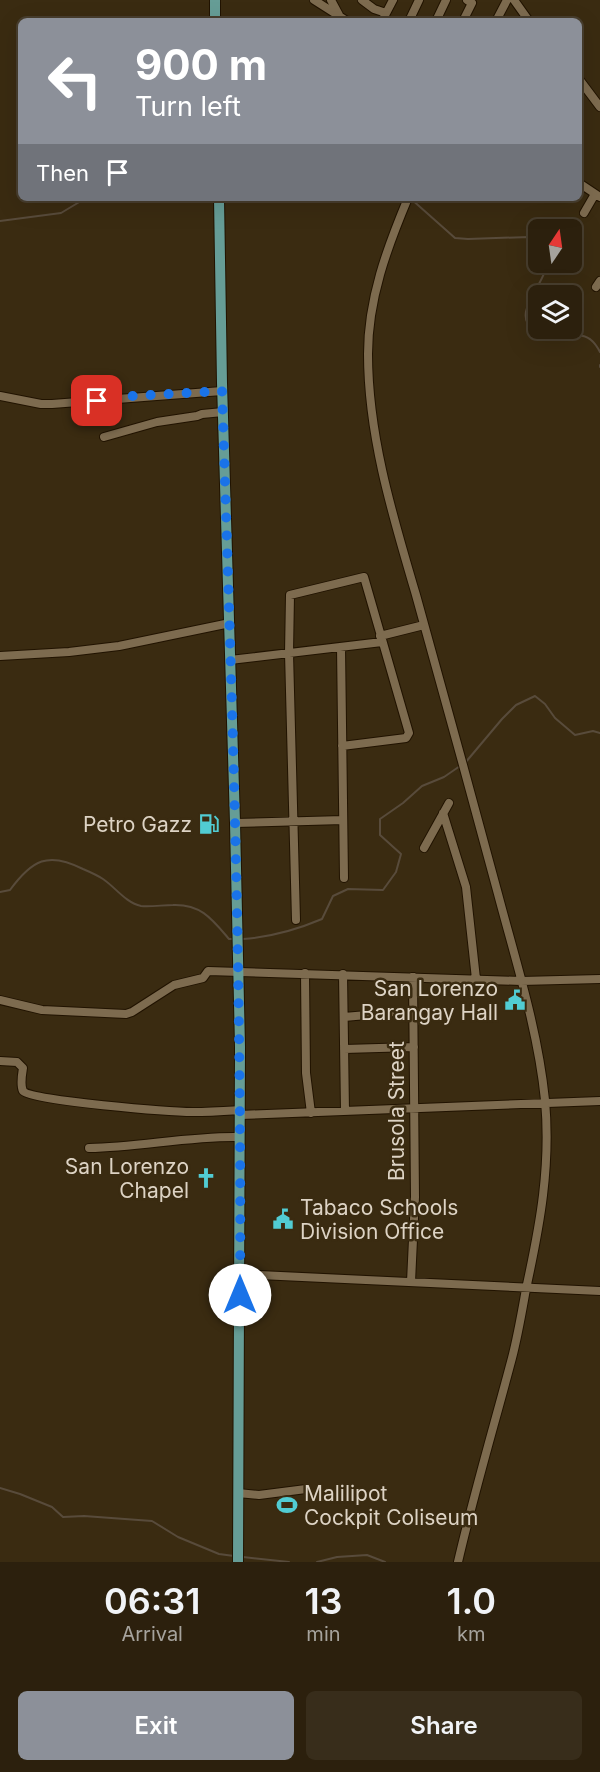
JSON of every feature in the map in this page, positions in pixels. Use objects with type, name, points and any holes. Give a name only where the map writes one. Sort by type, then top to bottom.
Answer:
[{"type":"main road","points":[[215,0],[215,18]]},
{"type":"main road","points":[[219,201],[222,391],[236,823],[240,1112],[238,1561]]},
{"type":"street","points":[[314,0],[342,18]]},
{"type":"street","points":[[331,0],[343,18]]},
{"type":"street","points":[[362,0],[384,17],[393,0]]},
{"type":"street","points":[[410,18],[419,0]]},
{"type":"street","points":[[437,18],[446,0]]},
{"type":"street","points":[[464,18],[472,3],[467,0]]},
{"type":"street","points":[[498,18],[507,0]]},
{"type":"street","points":[[514,0],[527,18]]},
{"type":"street","points":[[582,83],[600,106]]},
{"type":"street","points":[[582,185],[598,196],[584,213]]},
{"type":"street","points":[[406,201],[388,246],[371,312],[368,351],[370,394],[392,513],[462,758],[540,1058],[547,1144],[540,1223],[513,1354],[458,1562]]},
{"type":"street","points":[[0,396],[52,404],[222,391]]},
{"type":"street","points":[[104,437],[157,422],[223,412]]},
{"type":"street","points":[[296,920],[289,653],[290,595],[364,577],[409,733],[406,738],[342,746]]},
{"type":"street","points":[[0,656],[119,646],[230,623]]},
{"type":"street","points":[[230,660],[341,647],[381,639],[424,625]]},
{"type":"street","points":[[341,647],[344,878]]},
{"type":"street","points":[[424,848],[449,803]]},
{"type":"street","points":[[443,813],[466,887],[476,979]]},
{"type":"street","points":[[236,823],[343,820]]},
{"type":"street","points":[[0,1000],[42,1010],[126,1014],[174,985],[203,978],[208,971],[521,981],[600,979]]},
{"type":"street","points":[[305,973],[306,1073],[311,1113]]},
{"type":"street","points":[[343,974],[345,1111]]},
{"type":"street","name":"Brusola Street","points":[[411,1282],[415,1197],[413,976]]},
{"type":"street","points":[[344,1017],[390,1013]]},
{"type":"street","points":[[344,1049],[414,1047]]},
{"type":"street","points":[[0,1061],[17,1062],[22,1068],[23,1090],[26,1093],[47,1099],[169,1111],[311,1113],[600,1101]]},
{"type":"street","points":[[89,1148],[114,1148],[199,1138],[240,1137]]},
{"type":"street","points":[[240,1274],[600,1291]]},
{"type":"street","points":[[238,1493],[259,1495],[306,1489]]},
{"type":"waterway","points":[[0,221],[61,213],[81,201]]},
{"type":"waterway","points":[[413,201],[455,238],[528,237]]},
{"type":"waterway","points":[[544,273],[527,307],[527,323],[534,330],[554,339],[566,340],[579,335],[587,337],[600,352]]},
{"type":"waterway","points":[[465,763],[516,705],[535,696],[575,735],[593,731],[600,733]]},
{"type":"waterway","points":[[243,939],[264,937],[322,919],[333,896],[348,889],[383,890],[396,872],[401,854],[380,835],[380,819],[422,786],[444,777],[460,766]]},
{"type":"waterway","points":[[0,892],[10,890],[34,865],[50,860],[60,860],[101,878],[126,898],[141,906],[183,905],[199,910],[211,919],[229,939],[234,939]]},
{"type":"waterway","points":[[0,1488],[52,1507],[63,1517],[84,1516],[152,1521],[178,1537],[219,1554],[234,1556]]},
{"type":"waterway","points":[[317,1562],[337,1557],[367,1555],[385,1562]]},
{"type":"waterway","points":[[243,1557],[289,1562]]},
{"type":"place","name":"Petro Gazz","points":[[209,824]]},
{"type":"place","name":"San Lorenzo Barangay Hall","points":[[515,1000]]},
{"type":"place","name":"San Lorenzo Chapel","points":[[206,1178]]},
{"type":"place","name":"Tabaco Schools Division Office","points":[[283,1219]]},
{"type":"place","name":"Malilipot Cockpit Coliseum","points":[[287,1505]]},
{"type":"route","points":[[97,401],[133,396],[222,391],[236,823],[240,1047],[240,1295]]}]
